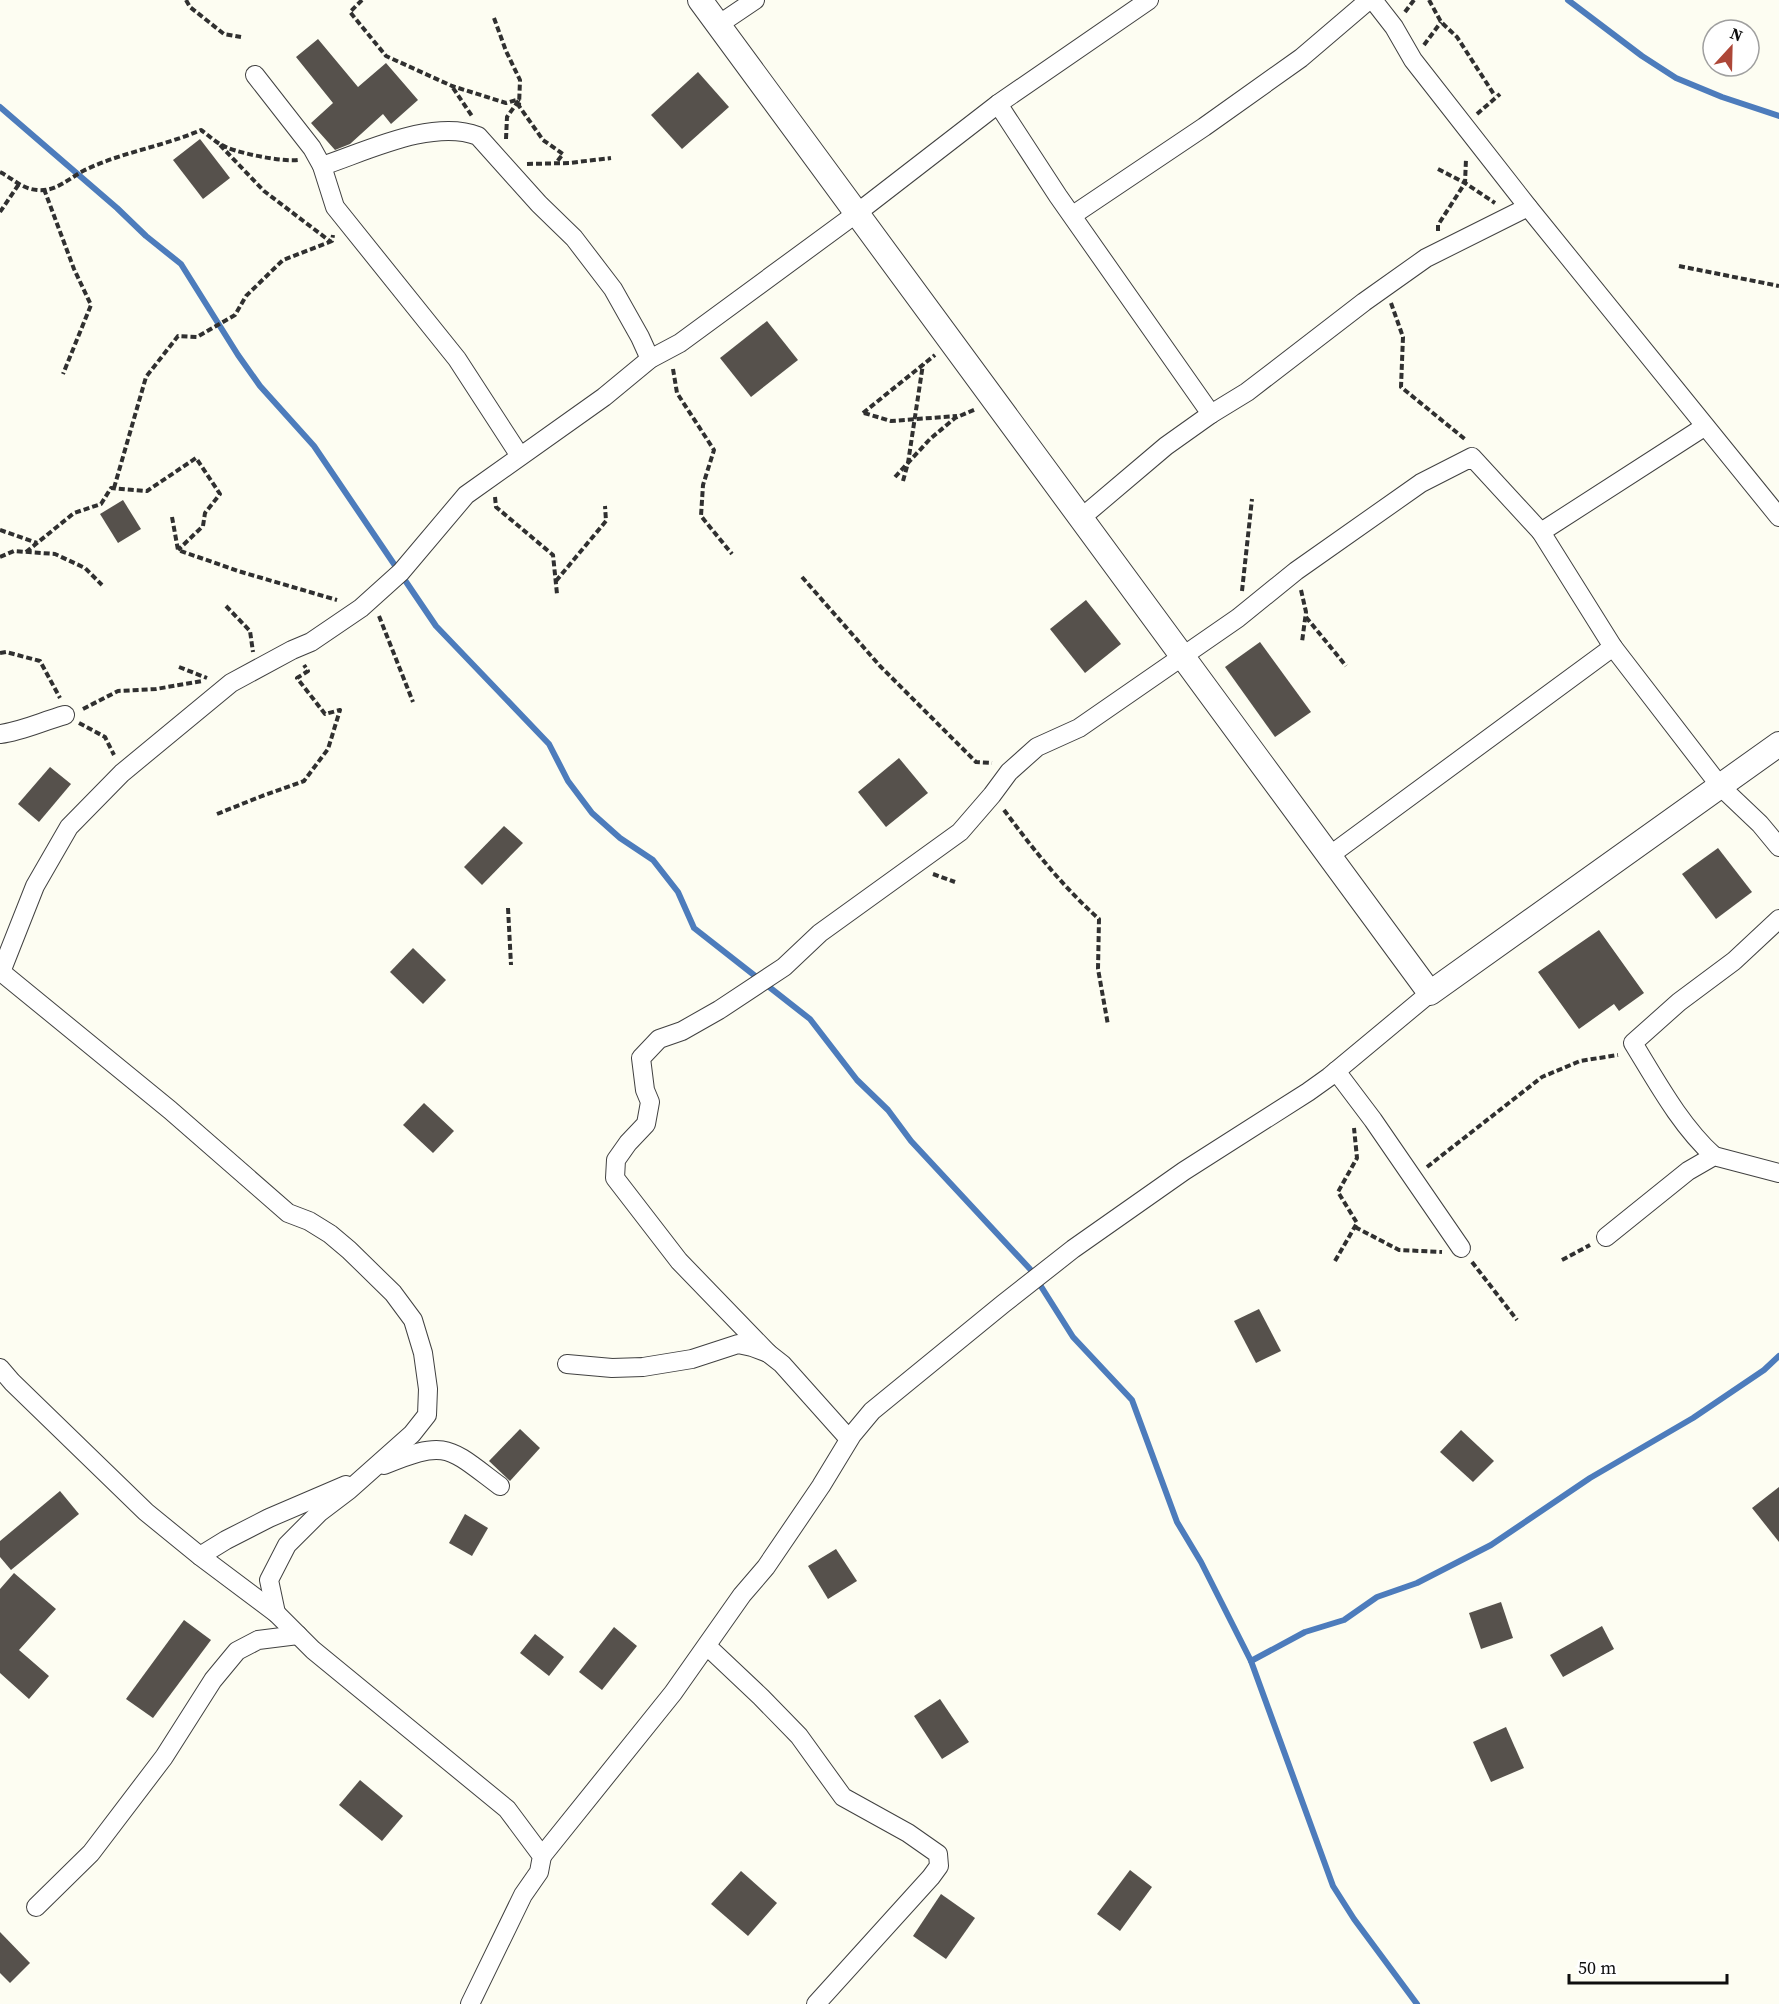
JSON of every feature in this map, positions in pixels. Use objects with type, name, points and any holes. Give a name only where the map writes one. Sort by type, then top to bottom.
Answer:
[{"type":"street","points":[[700,0],[1430,993]]},
{"type":"street","points":[[718,25],[755,0]]},
{"type":"street","points":[[276,1613],[269,1580],[287,1545],[320,1512],[416,1429],[427,1415],[428,1389],[423,1353],[413,1320],[393,1293],[349,1250],[316,1226],[288,1213],[170,1110],[0,972],[48,861],[69,826],[122,773],[231,683],[311,642],[373,598],[401,572],[466,495],[603,397],[650,359],[680,343],[857,213],[998,104],[1149,0]]},
{"type":"street","points":[[1073,214],[1204,128],[1300,58],[1371,0],[1394,27],[1413,60],[1466,126],[1520,211],[1779,517]]},
{"type":"street","points":[[255,75],[312,148],[322,166],[335,207],[457,359],[520,456]]},
{"type":"street","points":[[998,104],[1058,196],[1073,214],[1211,414]]},
{"type":"street","points":[[322,166],[423,134],[455,130],[478,136],[511,165],[539,204],[574,238],[613,289],[650,359]]},
{"type":"street","points":[[1081,518],[1166,446],[1247,392],[1364,302],[1426,258],[1520,211]]},
{"type":"street","points":[[1541,532],[1704,427]]},
{"type":"street","points":[[849,1439],[806,1389],[679,1261],[615,1178],[616,1160],[646,1124],[650,1102],[643,1083],[641,1058],[659,1039],[682,1031],[719,1010],[784,967],[820,933],[960,832],[1010,772],[1037,747],[1079,729],[1238,618],[1296,571],[1421,483],[1472,457],[1541,532],[1612,647],[1720,786],[1760,824],[1779,847]]},
{"type":"street","points":[[1329,856],[1612,647]]},
{"type":"street","points":[[0,734],[65,715]]},
{"type":"street","points":[[470,2004],[523,1895],[539,1872],[542,1856],[629,1749],[707,1646],[742,1595],[766,1567],[821,1486],[849,1439],[873,1411],[1073,1249],[1174,1178],[1308,1092],[1430,993],[1779,744]]},
{"type":"street","points":[[1779,919],[1734,961],[1679,1002],[1633,1043],[1696,1140],[1714,1156],[1779,1173]]},
{"type":"street","points":[[1336,1071],[1373,1120],[1461,1248]]},
{"type":"street","points":[[1606,1236],[1688,1172],[1714,1156]]},
{"type":"street","points":[[567,1364],[612,1368],[643,1367],[692,1359],[738,1344],[768,1353]]},
{"type":"street","points":[[0,1368],[146,1512],[276,1613],[313,1650],[507,1809],[542,1856]]},
{"type":"street","points":[[416,1429],[438,1449]]},
{"type":"street","points":[[200,1556],[269,1518],[343,1486],[370,1471],[427,1450],[446,1450],[458,1455],[500,1486]]},
{"type":"street","points":[[36,1907],[91,1853],[164,1757],[213,1680],[237,1651],[258,1640],[298,1635]]},
{"type":"street","points":[[707,1646],[799,1736],[843,1797],[908,1833],[938,1854],[939,1866],[931,1877],[816,2004]]},
{"type":"path","points":[[186,0],[190,7],[224,34],[241,36]]},
{"type":"path","points":[[362,0],[350,12],[386,56],[452,86],[506,103],[520,99]]},
{"type":"path","points":[[1429,0],[1442,22],[1457,37],[1495,96]]},
{"type":"path","points":[[494,18],[520,80],[519,106],[543,140],[563,154],[555,163]]},
{"type":"path","points":[[1413,60],[1442,22]]},
{"type":"path","points":[[1439,252],[1438,225],[1466,183],[1466,126],[1495,96],[1500,94]]},
{"type":"path","points":[[520,99],[507,117],[506,139],[511,165],[611,158]]},
{"type":"path","points":[[1,172],[19,184],[37,190],[56,188],[81,172],[119,155],[174,142],[201,130],[221,145],[258,156],[291,161],[301,159]]},
{"type":"path","points":[[215,140],[264,191],[331,242]]},
{"type":"path","points":[[1438,169],[1520,211]]},
{"type":"path","points":[[0,212],[19,184]]},
{"type":"path","points":[[44,189],[74,268],[92,305],[63,374]]},
{"type":"path","points":[[331,242],[335,207]]},
{"type":"path","points":[[114,488],[146,377],[178,336],[197,337],[235,315],[246,296],[283,260],[331,242]]},
{"type":"path","points":[[1679,266],[1779,286]]},
{"type":"path","points":[[1364,302],[1389,294],[1403,337],[1401,387],[1468,441],[1472,457]]},
{"type":"path","points":[[949,338],[943,348],[863,412],[891,421],[961,416]]},
{"type":"path","points":[[680,343],[673,371],[677,393],[714,450],[703,485],[701,516],[732,554]]},
{"type":"path","points":[[903,481],[908,463],[923,364]]},
{"type":"path","points":[[895,477],[930,439],[955,418],[995,401]]},
{"type":"path","points":[[26,552],[74,513],[101,504],[111,488],[147,491],[196,458],[220,494],[205,513],[203,526],[178,549]]},
{"type":"path","points":[[494,476],[496,507],[553,555],[557,594]]},
{"type":"path","points":[[1238,618],[1252,499]]},
{"type":"path","points":[[556,582],[606,521],[604,506]]},
{"type":"path","points":[[172,517],[178,549]]},
{"type":"path","points":[[0,530],[37,543]]},
{"type":"path","points":[[178,549],[238,571],[335,600],[346,598]]},
{"type":"path","points":[[0,557],[14,551],[55,554],[85,568],[102,585]]},
{"type":"path","points":[[1296,571],[1306,612],[1302,642]]},
{"type":"path","points":[[802,577],[880,666],[976,762],[1019,764]]},
{"type":"path","points":[[373,598],[413,702]]},
{"type":"path","points":[[226,606],[250,630],[254,672]]},
{"type":"path","points":[[1305,617],[1346,666]]},
{"type":"path","points":[[217,814],[304,782],[328,749],[340,710],[325,714],[297,678],[308,671],[292,650]]},
{"type":"path","points":[[65,715],[89,707],[118,692],[156,689],[211,680],[178,667]]},
{"type":"path","points":[[992,795],[1035,852],[1083,905],[1100,919],[1098,969],[1108,1025]]},
{"type":"path","points":[[508,908],[511,965]]},
{"type":"path","points":[[1413,1178],[1542,1077],[1580,1061],[1617,1055],[1633,1043]]},
{"type":"path","points":[[1335,1261],[1357,1223],[1338,1192],[1357,1158],[1353,1123]]},
{"type":"path","points":[[1355,1227],[1399,1250],[1445,1253],[1461,1248],[1517,1320]]},
{"type":"path","points":[[1562,1260],[1606,1236]]},
{"type":"building","points":[[318,39],[358,87],[386,63],[418,100],[391,124],[383,114],[350,144],[335,150],[311,123],[333,103],[296,57]]},
{"type":"building","points":[[698,72],[729,107],[682,149],[651,115]]},
{"type":"building","points":[[200,139],[230,178],[203,199],[173,160]]},
{"type":"building","points":[[767,321],[798,360],[751,397],[720,358]]},
{"type":"building","points":[[123,500],[141,529],[118,543],[100,514]]},
{"type":"building","points":[[1086,600],[1121,644],[1085,673],[1050,629]]},
{"type":"building","points":[[1260,642],[1311,712],[1275,737],[1225,667]]},
{"type":"building","points":[[899,758],[928,793],[886,827],[858,792]]},
{"type":"building","points":[[50,767],[71,784],[39,822],[18,804]]},
{"type":"building","points":[[504,826],[523,843],[482,885],[464,867]]},
{"type":"building","points":[[1718,848],[1752,892],[1716,919],[1682,874]]},
{"type":"building","points":[[1599,930],[1644,993],[1619,1011],[1614,1004],[1579,1029],[1538,972]]},
{"type":"building","points":[[413,948],[446,980],[423,1004],[390,972]]},
{"type":"building","points":[[424,1103],[454,1131],[433,1153],[403,1125]]},
{"type":"building","points":[[1259,1309],[1281,1351],[1256,1363],[1234,1321]]},
{"type":"building","points":[[520,1429],[540,1448],[510,1481],[489,1461]]},
{"type":"building","points":[[1461,1430],[1494,1461],[1473,1482],[1440,1452]]},
{"type":"building","points":[[1779,1487],[1779,1542],[1752,1508]]},
{"type":"building","points":[[60,1491],[79,1514],[11,1570],[0,1557],[0,1541]]},
{"type":"building","points":[[465,1514],[488,1528],[472,1556],[449,1543]]},
{"type":"building","points":[[836,1549],[857,1581],[828,1599],[808,1566]]},
{"type":"building","points":[[14,1573],[56,1609],[19,1650],[49,1676],[29,1699],[0,1673],[0,1589]]},
{"type":"building","points":[[1501,1602],[1513,1638],[1481,1649],[1469,1613]]},
{"type":"building","points":[[184,1620],[211,1640],[153,1718],[126,1699]]},
{"type":"building","points":[[1602,1626],[1614,1649],[1563,1677],[1550,1655]]},
{"type":"building","points":[[614,1627],[637,1646],[602,1690],[579,1672]]},
{"type":"building","points":[[535,1634],[564,1657],[549,1676],[520,1653]]},
{"type":"building","points":[[940,1699],[969,1742],[942,1759],[914,1716]]},
{"type":"building","points":[[1506,1727],[1524,1768],[1491,1782],[1473,1742]]},
{"type":"building","points":[[360,1780],[403,1816],[382,1841],[339,1805]]},
{"type":"building","points":[[1130,1870],[1152,1887],[1120,1931],[1097,1914]]},
{"type":"building","points":[[741,1871],[777,1903],[748,1936],[711,1904]]},
{"type":"building","points":[[941,1894],[975,1918],[946,1959],[913,1936]]},
{"type":"building","points":[[0,1932],[30,1963],[10,1983],[0,1973]]},
{"type":"waterway","points":[[1568,0],[1642,56],[1676,78],[1722,97],[1779,116]]},
{"type":"waterway","points":[[0,107],[181,264],[238,355],[260,386],[314,446],[436,626],[549,744],[568,781],[592,813],[620,838],[653,860],[678,892],[694,928],[810,1019],[857,1080],[888,1110],[911,1141],[1030,1269],[1073,1337],[1132,1400],[1177,1522],[1201,1562],[1251,1661],[1333,1886],[1354,1919],[1417,2004]]},
{"type":"waterway","points":[[1251,1661],[1305,1632],[1344,1620],[1377,1597],[1417,1583],[1491,1545],[1590,1478],[1693,1418],[1764,1370],[1779,1356]]}]
